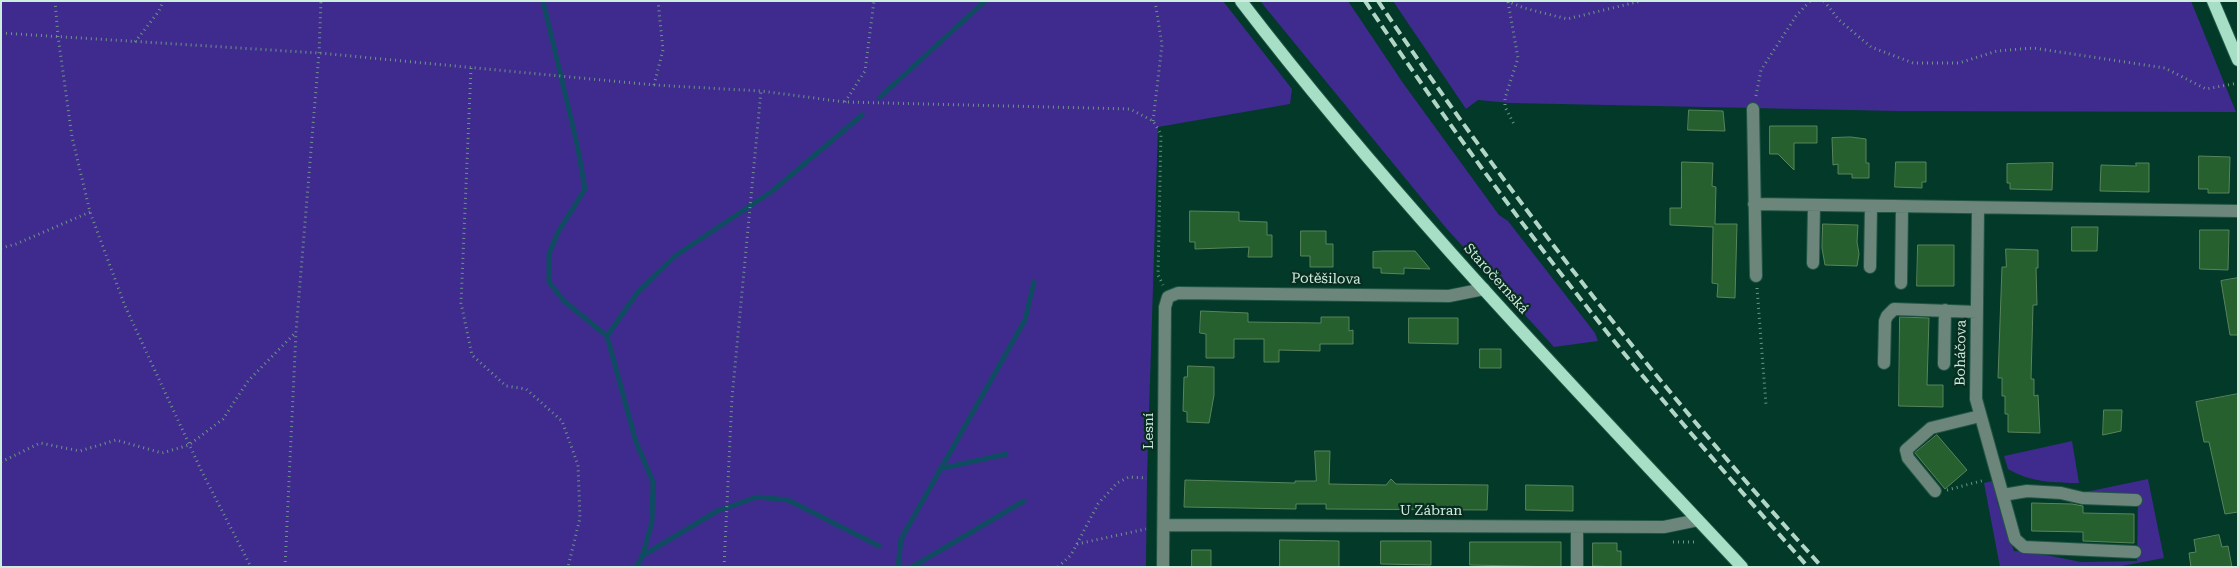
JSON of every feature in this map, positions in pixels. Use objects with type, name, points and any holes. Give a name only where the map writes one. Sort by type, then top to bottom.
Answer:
[{"type":"main road","name":"Staročernská","points":[[1241,1],[1332,115],[1484,289],[1742,567]]},
{"type":"main road","points":[[2213,1],[2238,60]]},
{"type":"street","points":[[1753,109],[1756,276]]},
{"type":"street","points":[[1754,204],[2238,211]]},
{"type":"street","points":[[1812,263],[1814,205]]},
{"type":"street","points":[[1870,267],[1871,206]]},
{"type":"street","points":[[1902,207],[1902,283]]},
{"type":"street","name":"Boháčova","points":[[1978,208],[1976,388],[1980,416],[2014,539],[2024,547],[2135,552]]},
{"type":"street","name":"Potěšilova","points":[[1168,297],[1178,293],[1448,296],[1484,289]]},
{"type":"street","name":"Lesní","points":[[1163,567],[1165,307],[1168,297]]},
{"type":"street","points":[[1884,363],[1885,320],[1890,312],[1899,308],[1977,312]]},
{"type":"street","points":[[1944,364],[1945,310]]},
{"type":"street","points":[[1935,491],[1908,458],[1906,450],[1931,428],[1980,416]]},
{"type":"street","points":[[2003,495],[2027,491],[2061,492],[2082,498],[2136,500]]},
{"type":"street","name":"U Zábran","points":[[1164,525],[1664,527],[1698,520]]},
{"type":"street","points":[[1577,527],[1577,567]]},
{"type":"path","points":[[55,1],[72,137],[90,212],[125,306],[189,445],[251,567]]},
{"type":"path","points":[[135,42],[159,11],[163,1]]},
{"type":"path","points":[[285,567],[296,332],[319,53],[321,1]]},
{"type":"path","points":[[654,85],[663,50],[658,1]]},
{"type":"path","points":[[845,102],[865,71],[874,1]]},
{"type":"path","points":[[1153,121],[1162,44],[1155,1]]},
{"type":"path","points":[[1515,126],[1506,107],[1505,98],[1518,58],[1508,2],[1567,19],[1641,1]]},
{"type":"path","points":[[1753,109],[1761,70],[1796,16],[1810,1]]},
{"type":"path","points":[[1824,1],[1839,20],[1871,47],[1913,63],[1959,63],[1997,51],[2033,48],[2166,68],[2206,89],[2238,83]]},
{"type":"path","points":[[1,33],[319,53],[654,85],[761,91],[845,102],[1130,109],[1153,121],[1161,134],[1158,275],[1168,297]]},
{"type":"path","points":[[471,68],[461,303],[472,355],[506,386],[526,389],[562,421],[578,465],[580,518],[568,567]]},
{"type":"path","points":[[724,567],[732,398],[761,91]]},
{"type":"path","points":[[1,248],[16,244],[90,212]]},
{"type":"path","points":[[1756,276],[1766,405]]},
{"type":"path","points":[[1,462],[40,444],[80,451],[116,440],[162,453],[189,445],[223,419],[248,381],[296,332]]},
{"type":"path","points":[[1058,567],[1071,555],[1098,504],[1117,483],[1130,477],[1147,478]]},
{"type":"path","points":[[1935,491],[1940,492],[1998,477]]},
{"type":"path","points":[[1077,545],[1146,529]]},
{"type":"shaded area","points":[[1,1],[1223,1],[1292,89],[1290,104],[1158,127],[1146,567],[1,567]]},
{"type":"shaded area","points":[[1260,1],[1348,1],[1403,83],[1499,215],[1508,221],[1595,333],[1598,341],[1554,347],[1446,228]]},
{"type":"shaded area","points":[[1393,1],[2191,1],[2236,112],[1897,111],[1510,103],[1478,100],[1466,109]]},
{"type":"shaded area","points":[[2072,441],[2079,483],[2033,479],[2008,469],[2004,456]]},
{"type":"shaded area","points":[[2148,479],[2164,558],[2116,567],[2000,567],[1984,483],[1996,480],[1997,502],[2014,551],[2031,552],[2081,562],[2137,561],[2138,494],[2081,493]]},
{"type":"building","points":[[1689,110],[1723,111],[1725,131],[1688,130]]},
{"type":"building","points":[[1770,126],[1817,126],[1817,143],[1794,143],[1794,170],[1778,154],[1770,154]]},
{"type":"building","points":[[1851,137],[1866,139],[1866,163],[1869,163],[1869,178],[1852,178],[1852,174],[1838,174],[1838,164],[1833,165],[1832,138]]},
{"type":"building","points":[[2199,156],[2230,157],[2229,193],[2208,193],[2208,189],[2199,189]]},
{"type":"building","points":[[1682,162],[1713,163],[1712,186],[1716,187],[1715,224],[1737,224],[1735,298],[1717,297],[1718,284],[1712,283],[1713,227],[1670,225],[1670,208],[1681,208]]},
{"type":"building","points":[[1896,162],[1926,162],[1926,182],[1922,182],[1922,188],[1895,187]]},
{"type":"building","points":[[2053,163],[2052,190],[2010,189],[2010,183],[2007,183],[2007,164]]},
{"type":"building","points":[[2136,163],[2149,163],[2149,192],[2100,191],[2101,165],[2136,166]]},
{"type":"building","points":[[1190,211],[1239,212],[1239,221],[1267,222],[1267,235],[1272,235],[1272,257],[1248,257],[1249,247],[1195,249],[1195,242],[1190,242]]},
{"type":"building","points":[[1823,224],[1858,225],[1857,242],[1859,254],[1857,266],[1825,265],[1822,248]]},
{"type":"building","points":[[2072,227],[2098,227],[2097,251],[2072,251]]},
{"type":"building","points":[[2200,230],[2229,230],[2228,270],[2200,269]]},
{"type":"building","points":[[1301,231],[1326,231],[1326,244],[1333,244],[1333,267],[1310,267],[1310,256],[1301,256]]},
{"type":"building","points":[[1918,245],[1954,245],[1954,286],[1917,286]]},
{"type":"building","points":[[2006,249],[2038,250],[2038,268],[2036,268],[2037,305],[2033,305],[2031,379],[2034,379],[2034,396],[2038,395],[2040,433],[2008,432],[2005,396],[2002,396],[2002,378],[1998,378],[2002,267],[2006,267]]},
{"type":"building","points":[[1415,251],[1430,269],[1404,268],[1404,274],[1381,273],[1381,268],[1373,268],[1373,252]]},
{"type":"building","points":[[2238,278],[2238,335],[2230,335],[2221,281]]},
{"type":"building","points":[[1201,311],[1248,313],[1248,322],[1321,323],[1321,317],[1349,317],[1349,331],[1353,330],[1353,344],[1320,344],[1320,351],[1279,350],[1279,362],[1264,362],[1264,339],[1234,339],[1234,358],[1206,358],[1206,334],[1200,333]]},
{"type":"building","points":[[1900,317],[1929,318],[1927,385],[1943,385],[1943,407],[1899,406]]},
{"type":"building","points":[[1409,318],[1458,318],[1458,344],[1409,343]]},
{"type":"building","points":[[1480,349],[1501,349],[1501,368],[1480,368]]},
{"type":"building","points":[[1188,366],[1214,367],[1214,395],[1209,423],[1187,422],[1187,412],[1183,411],[1184,377],[1187,377]]},
{"type":"building","points":[[2238,394],[2238,512],[2225,514],[2209,442],[2204,442],[2196,402]]},
{"type":"building","points":[[2104,410],[2122,410],[2121,431],[2103,435]]},
{"type":"building","points":[[1937,435],[1967,470],[1945,489],[1915,453]]},
{"type":"building","points":[[1315,451],[1330,451],[1329,484],[1386,485],[1391,479],[1396,484],[1488,485],[1487,510],[1326,509],[1326,504],[1296,504],[1296,509],[1184,507],[1185,480],[1295,483],[1295,481],[1316,481]]},
{"type":"building","points":[[1526,485],[1573,486],[1573,511],[1526,510]]},
{"type":"building","points":[[2032,503],[2083,506],[2083,513],[2134,514],[2134,543],[2083,541],[2083,532],[2032,531]]},
{"type":"building","points":[[2219,535],[2222,547],[2228,546],[2232,567],[2191,567],[2189,553],[2196,552],[2194,540]]},
{"type":"building","points":[[1280,540],[1339,541],[1339,567],[1280,567]]},
{"type":"building","points":[[1381,541],[1431,541],[1431,565],[1381,564]]},
{"type":"building","points":[[1470,542],[1561,542],[1561,567],[1470,565]]},
{"type":"building","points":[[1593,543],[1617,543],[1617,551],[1621,551],[1621,567],[1593,566]]},
{"type":"building","points":[[1192,550],[1211,550],[1211,567],[1192,567]]},
{"type":"waterway","points":[[543,1],[577,144],[585,189],[558,232],[549,254],[549,282],[564,301],[607,336]]},
{"type":"waterway","points":[[880,97],[985,1]]},
{"type":"waterway","points":[[636,567],[642,557],[652,522],[653,482],[636,442],[607,336],[637,293],[675,256],[771,192],[862,115]]},
{"type":"waterway","points":[[898,567],[901,539],[1025,320],[1034,282]]},
{"type":"waterway","points":[[939,469],[1006,454]]},
{"type":"waterway","points":[[642,556],[717,511],[757,497],[788,500],[879,546]]},
{"type":"waterway","points":[[912,567],[1024,501]]},
{"type":"railway","points":[[1365,1],[1482,169],[1574,291],[1680,421],[1808,567]]},
{"type":"railway","points":[[1378,1],[1481,148],[1590,292],[1703,431],[1822,567]]}]
